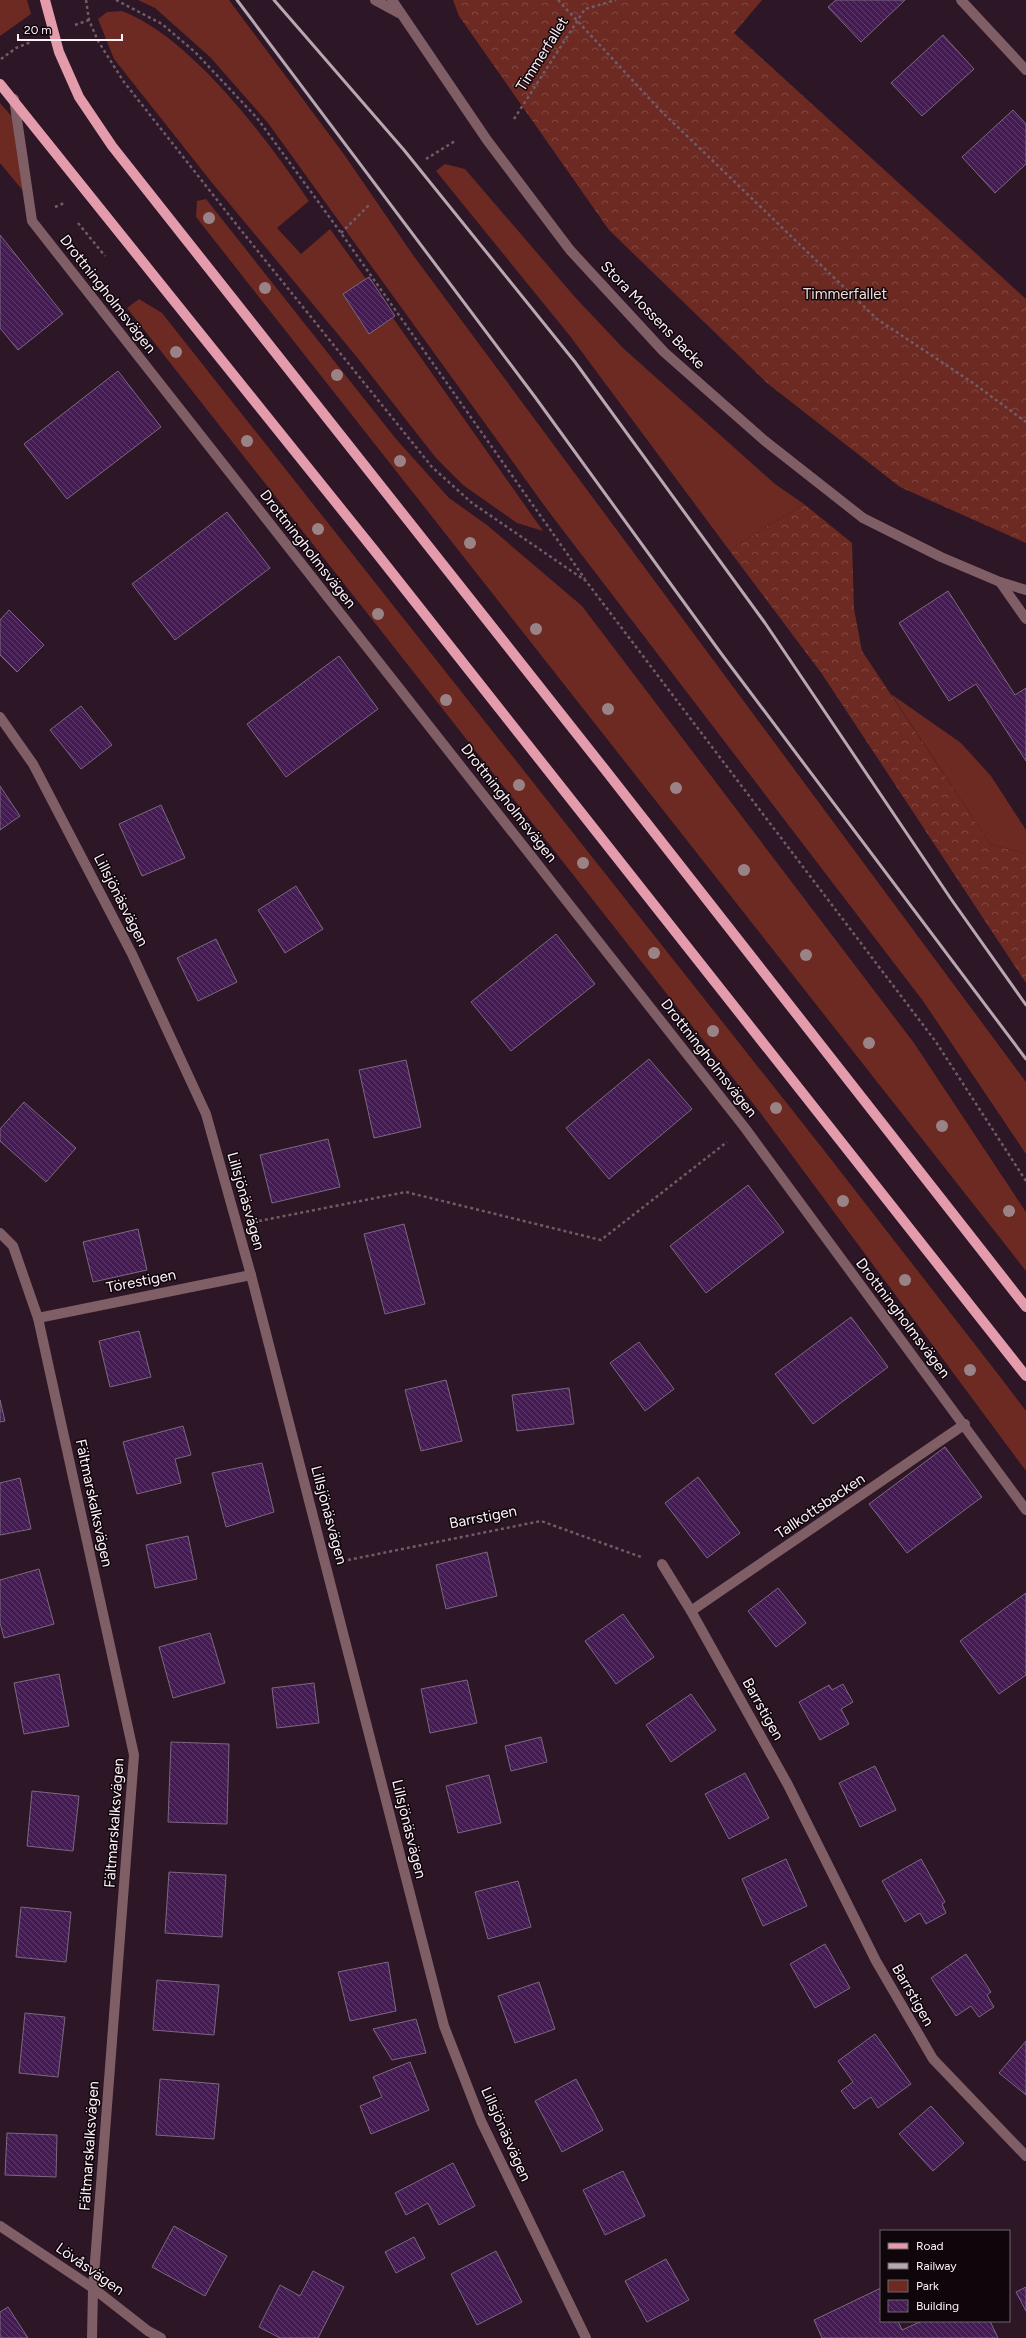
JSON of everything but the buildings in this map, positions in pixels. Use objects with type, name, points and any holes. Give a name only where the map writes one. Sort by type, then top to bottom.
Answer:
[{"type":"main road","points":[[45,0],[59,52],[79,97],[112,146],[599,762],[1026,1307]]},
{"type":"main road","points":[[0,84],[14,99],[374,550],[1026,1376]]},
{"type":"street","name":"Stora Mossens Backe","points":[[376,0],[399,13]]},
{"type":"street","name":"Stora Mossens Backe","points":[[392,0],[399,13],[487,140],[570,250],[664,352],[765,442],[864,518],[941,558],[1000,582],[1026,590]]},
{"type":"street","points":[[961,0],[1026,70]]},
{"type":"street","name":"Drottningholmsvägen","points":[[14,99],[32,221],[745,1128],[865,1294],[965,1424],[1026,1510]]},
{"type":"street","points":[[1000,582],[1026,619]]},
{"type":"street","name":"Lillsjönäsvägen","points":[[0,717],[33,764],[138,968],[206,1114],[251,1275],[444,2026],[481,2121],[586,2338]]},
{"type":"street","name":"Fältmarskalksvägen","points":[[0,1233],[13,1246],[38,1318],[134,1755],[93,2288],[92,2338]]},
{"type":"street","name":"Törestigen","points":[[38,1318],[251,1275]]},
{"type":"street","name":"Tallkottsbacken","points":[[691,1611],[965,1424]]},
{"type":"street","name":"Barrstigen","points":[[662,1564],[691,1611],[788,1785],[876,1961],[933,2059],[1026,2156]]},
{"type":"street","name":"Lövåsvägen","points":[[0,2226],[93,2288],[148,2331],[161,2338]]},
{"type":"path","points":[[86,0],[90,20],[98,41],[124,82],[240,229],[432,467],[472,503],[586,581]]},
{"type":"path","points":[[116,0],[162,24],[195,52],[256,118],[341,233],[586,581],[936,1042],[1026,1181]]},
{"type":"path","points":[[558,0],[665,116],[877,319],[973,383],[1026,422]]},
{"type":"path","name":"Timmerfallet","points":[[514,119],[577,19],[585,9],[616,0]]},
{"type":"path","points":[[426,159],[455,141]]},
{"type":"path","points":[[32,221],[63,202],[67,208]]},
{"type":"path","points":[[341,233],[370,204]]},
{"type":"path","points":[[77,221],[110,262]]},
{"type":"path","points":[[237,1225],[406,1192],[601,1240],[745,1128]]},
{"type":"path","name":"Barrstigen","points":[[326,1564],[541,1521],[662,1564]]},
{"type":"green space","points":[[0,0],[27,0],[31,14],[0,36]]},
{"type":"green space","points":[[138,0],[229,0],[343,153],[413,255],[1026,1082],[1026,1154],[923,1001],[549,512],[268,123],[210,57],[155,8]]},
{"type":"green space","name":"Timmerfallet","points":[[453,0],[762,0],[734,33],[1026,299],[1026,543],[900,487],[767,383],[609,230],[459,16]]},
{"type":"green space","points":[[122,11],[148,24],[175,43],[226,93],[250,121],[309,201],[277,228],[301,254],[330,229],[366,279],[369,333],[393,318],[543,531],[517,523],[463,485],[436,458],[356,356],[213,184],[114,59],[98,19],[107,12]]},
{"type":"green space","points":[[0,103],[15,120],[24,192],[0,163]]},
{"type":"green space","points":[[445,164],[465,169],[574,296],[623,348],[775,484],[804,504],[729,550],[570,336],[436,171]]},
{"type":"green space","points":[[206,199],[396,439],[449,498],[487,525],[582,606],[914,1043],[1026,1212],[1026,1271],[196,217],[197,201]]},
{"type":"green space","points":[[139,299],[162,313],[823,1149],[1026,1411],[1026,1471],[759,1111],[127,308]]},
{"type":"green space","points":[[804,504],[852,543],[854,609],[862,651],[990,844],[1026,854],[1026,983],[822,674],[729,550]]},
{"type":"green space","points":[[891,694],[961,743],[991,776],[1026,830],[1026,854],[990,844]]},
{"type":"railway","points":[[237,0],[535,397],[720,652],[1026,1059]]},
{"type":"railway","points":[[274,0],[404,150],[575,362],[765,623],[951,899],[1026,1005]]}]
